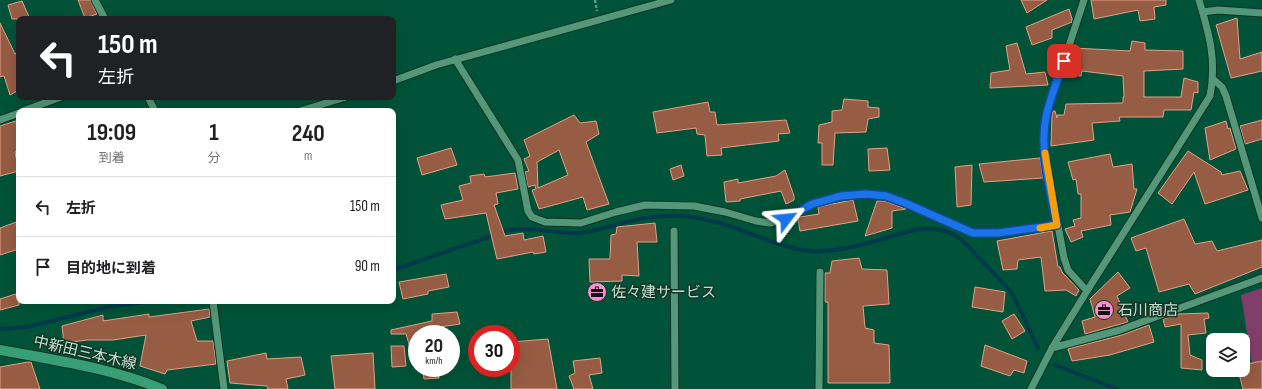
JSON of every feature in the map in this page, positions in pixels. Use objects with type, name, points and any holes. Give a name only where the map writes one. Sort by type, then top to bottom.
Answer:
[{"type":"main road","name":"中新田三本木線","points":[[0,350],[100,369],[136,379],[162,389]]},
{"type":"street","points":[[94,0],[103,16]]},
{"type":"street","points":[[396,80],[455,59],[671,0]]},
{"type":"street","points":[[1084,0],[1046,116],[1044,133],[1045,156],[1064,258],[1068,270],[1087,291]]},
{"type":"street","points":[[1031,389],[1052,348],[1210,96],[1214,79],[1213,59],[1199,0]]},
{"type":"street","points":[[1203,12],[1218,10],[1262,13]]},
{"type":"street","points":[[455,59],[518,160],[528,210],[532,218],[545,222],[581,223],[645,205],[694,206],[725,212],[756,221],[770,222],[786,219],[812,204],[841,196],[866,194],[886,196],[973,233],[998,233],[1057,225]]},
{"type":"street","points":[[1214,79],[1222,87],[1226,96],[1262,218]]},
{"type":"street","points":[[31,108],[53,100]]},
{"type":"street","points":[[310,108],[336,100]]},
{"type":"street","points":[[0,120],[16,114]]},
{"type":"street","points":[[674,231],[674,389]]},
{"type":"street","points":[[819,389],[820,272]]},
{"type":"street","points":[[1052,348],[1120,330],[1262,278]]},
{"type":"street","points":[[213,304],[224,389]]},
{"type":"shaded area","points":[[1262,288],[1262,389],[1253,371],[1250,352],[1250,333],[1247,333],[1241,295]]},
{"type":"building","points":[[78,0],[90,0],[97,14],[84,16]]},
{"type":"building","points":[[1021,0],[1047,0],[1027,13]]},
{"type":"building","points":[[1091,0],[1166,0],[1166,5],[1154,7],[1155,19],[1140,21],[1138,10],[1094,19]]},
{"type":"building","points":[[22,1],[29,16],[16,16],[16,19],[12,19],[8,5]]},
{"type":"building","points":[[1069,9],[1072,22],[1052,30],[1052,38],[1032,45],[1026,27]]},
{"type":"building","points":[[1237,18],[1240,59],[1262,52],[1262,71],[1231,78],[1216,25]]},
{"type":"building","points":[[0,23],[16,54],[16,92],[10,95],[4,76],[0,77]]},
{"type":"building","points":[[1132,41],[1145,43],[1145,50],[1183,51],[1183,69],[1144,71],[1144,97],[1181,97],[1184,78],[1198,82],[1198,93],[1194,92],[1191,110],[1164,110],[1163,117],[1119,117],[1120,121],[1092,123],[1094,140],[1051,146],[1053,111],[1055,111],[1057,118],[1057,115],[1064,115],[1066,104],[1123,103],[1123,76],[1082,71],[1081,76],[1067,74],[1074,48],[1130,51]]},
{"type":"building","points":[[1017,43],[1026,74],[1045,72],[1048,85],[990,88],[991,73],[1010,70],[1006,46]]},
{"type":"building","points":[[844,99],[868,101],[868,107],[879,108],[879,117],[868,119],[866,132],[835,133],[833,165],[822,165],[822,143],[818,143],[819,125],[832,122],[832,111],[842,110]]},
{"type":"building","points":[[708,102],[710,112],[715,112],[717,125],[786,120],[790,133],[778,134],[779,141],[721,148],[722,155],[707,156],[705,135],[697,134],[696,128],[657,133],[653,112]]},
{"type":"building","points":[[574,115],[580,123],[596,121],[599,134],[586,142],[609,204],[587,210],[583,197],[539,209],[532,190],[536,189],[535,185],[528,187],[525,172],[529,171],[524,159],[530,156],[524,140]],"holes":[[[559,150],[568,175],[538,188],[537,162]]]},
{"type":"building","points":[[1262,120],[1262,139],[1245,144],[1240,126]]},
{"type":"building","points":[[16,121],[16,172],[0,176],[0,126]]},
{"type":"building","points":[[1226,121],[1228,129],[1230,128],[1236,149],[1210,160],[1205,128]]},
{"type":"building","points":[[451,148],[457,165],[422,175],[417,158]]},
{"type":"building","points":[[887,148],[890,170],[869,171],[868,149]]},
{"type":"building","points":[[1188,151],[1221,172],[1222,175],[1240,171],[1248,190],[1205,204],[1194,172],[1172,204],[1158,193]]},
{"type":"building","points":[[1110,154],[1113,167],[1132,164],[1134,189],[1137,189],[1130,212],[1110,215],[1111,225],[1081,231],[1083,237],[1071,242],[1065,229],[1075,226],[1073,220],[1081,218],[1081,194],[1078,194],[1076,179],[1073,180],[1068,162]]},
{"type":"building","points":[[1040,158],[1043,178],[984,182],[979,164]]},
{"type":"building","points":[[681,165],[684,176],[673,180],[670,169]]},
{"type":"building","points":[[972,165],[971,205],[957,207],[955,167]]},
{"type":"building","points":[[785,170],[794,200],[786,204],[781,191],[740,199],[740,201],[726,202],[724,182],[738,179],[738,183],[776,176]]},
{"type":"building","points":[[515,173],[518,189],[496,193],[498,204],[494,205],[505,236],[523,233],[524,240],[543,236],[546,252],[534,254],[533,252],[497,259],[486,213],[445,219],[441,205],[463,200],[459,186],[471,183],[470,176],[484,174],[485,177]]},
{"type":"building","points":[[853,200],[858,221],[800,231],[798,218],[819,214],[818,207]]},
{"type":"building","points":[[877,201],[885,201],[906,209],[892,211],[892,228],[865,236]]},
{"type":"building","points":[[1184,219],[1195,244],[1212,241],[1217,251],[1262,240],[1262,267],[1195,294],[1189,284],[1159,292],[1146,248],[1136,251],[1131,238]]},
{"type":"building","points":[[16,222],[16,250],[0,255],[0,228]]},
{"type":"building","points":[[655,223],[657,242],[637,242],[639,276],[622,275],[622,281],[590,282],[589,259],[610,259],[611,235],[616,234],[617,227]]},
{"type":"building","points":[[1052,231],[1058,267],[1060,267],[1062,272],[1079,290],[1076,296],[1066,290],[1045,291],[1041,257],[1018,260],[1017,269],[1003,270],[997,241]]},
{"type":"building","points":[[859,258],[862,269],[887,270],[889,304],[863,306],[865,328],[874,330],[874,343],[889,345],[890,383],[828,383],[828,302],[825,302],[825,273],[830,273],[832,261]]},
{"type":"building","points":[[1118,272],[1130,288],[1117,296],[1128,322],[1085,334],[1082,321],[1095,317],[1090,299]]},
{"type":"building","points":[[446,274],[449,287],[428,291],[428,294],[403,299],[399,282]]},
{"type":"building","points":[[975,287],[1005,292],[1003,312],[972,307]]},
{"type":"building","points":[[16,294],[16,304],[19,305],[0,310],[0,299]]},
{"type":"building","points":[[209,309],[210,317],[191,321],[197,341],[213,341],[216,364],[167,370],[165,374],[140,366],[146,335],[113,340],[87,340],[64,343],[62,326],[103,315],[103,321],[149,314],[149,317]]},
{"type":"building","points":[[457,312],[460,324],[414,325],[432,321],[432,314]]},
{"type":"building","points":[[1208,313],[1209,318],[1204,319],[1206,333],[1188,335],[1190,355],[1202,360],[1202,370],[1181,368],[1181,324],[1165,327],[1163,319],[1179,314]]},
{"type":"building","points":[[1014,314],[1025,331],[1012,339],[1002,321]]},
{"type":"building","points":[[1149,325],[1154,342],[1110,355],[1072,361],[1068,349],[1122,335]]},
{"type":"building","points":[[408,326],[408,341],[406,334],[391,334],[391,330]]},
{"type":"building","points":[[548,339],[557,389],[511,389],[511,377],[520,377],[520,341]]},
{"type":"building","points":[[985,345],[1027,361],[1024,373],[1014,370],[1010,376],[981,366]]},
{"type":"building","points":[[391,346],[404,346],[406,366],[392,367]]},
{"type":"building","points":[[266,353],[267,359],[301,357],[305,375],[286,379],[288,389],[268,389],[267,386],[230,383],[227,361]]},
{"type":"building","points":[[373,353],[375,389],[335,389],[331,356]]},
{"type":"building","points":[[600,358],[602,373],[589,375],[593,389],[574,389],[569,376],[575,373],[573,361]]},
{"type":"building","points":[[1262,361],[1262,389],[1243,389],[1240,377],[1250,377],[1250,364]]},
{"type":"building","points":[[31,362],[40,389],[0,389],[0,367]]},
{"type":"building","points":[[424,377],[439,378],[424,379]]},
{"type":"waterway","points":[[396,269],[509,230],[535,229],[578,233],[599,230],[634,220],[657,217],[682,216],[710,221],[788,247],[811,251],[848,248],[915,230],[934,229],[949,232],[962,240],[1007,287],[1014,297],[1038,348]]},
{"type":"waterway","points":[[0,329],[27,327],[112,306],[130,304]]},
{"type":"waterway","points":[[1055,365],[1117,389]]},
{"type":"slow traffic","points":[[1040,228],[1057,225],[1045,153]]},
{"type":"place","name":"佐々建サービス","points":[[597,292]]},
{"type":"place","name":"石川商店","points":[[1104,310]]},
{"type":"route","points":[[786,219],[812,204],[841,196],[866,194],[886,196],[973,233],[998,233],[1057,225],[1045,156],[1044,133],[1046,116],[1064,61]]}]
